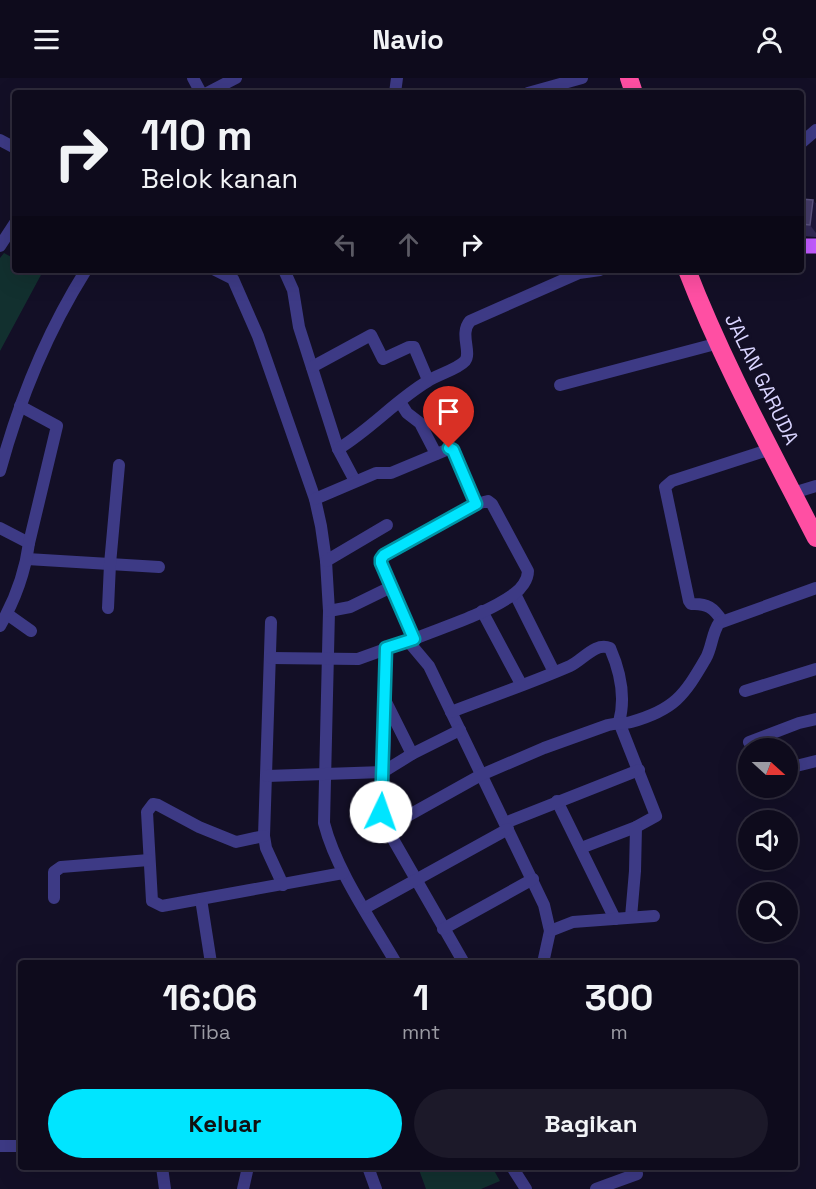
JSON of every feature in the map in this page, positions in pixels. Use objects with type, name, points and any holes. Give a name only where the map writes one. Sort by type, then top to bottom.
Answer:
[{"type":"highway","name":"JALAN GARUDA","points":[[690,273],[746,404],[816,538]]},
{"type":"street","points":[[213,90],[236,78]]},
{"type":"street","points":[[539,90],[582,78]]},
{"type":"street","points":[[804,141],[816,130]]},
{"type":"street","points":[[0,246],[8,227]]},
{"type":"street","points":[[0,471],[13,422],[59,318],[84,273]]},
{"type":"street","points":[[285,273],[293,290],[299,327],[338,448],[356,481]]},
{"type":"street","points":[[338,448],[358,437],[428,380],[463,362],[466,359],[466,326],[470,321],[579,273]]},
{"type":"street","points":[[236,275],[315,499],[326,561],[329,611],[324,823],[330,845],[344,873],[394,960]]},
{"type":"street","points":[[312,367],[371,335],[383,358],[414,347],[428,380]]},
{"type":"street","points":[[560,385],[719,343]]},
{"type":"street","points":[[400,402],[407,413],[420,423],[436,454]]},
{"type":"street","points":[[0,626],[18,591],[57,426],[20,406]]},
{"type":"street","points":[[315,499],[376,473],[391,473],[449,448],[453,450],[476,504]]},
{"type":"street","points":[[722,621],[712,608],[700,603],[691,604],[688,601],[665,487],[672,481],[771,449]]},
{"type":"street","points":[[108,608],[119,465]]},
{"type":"street","points":[[793,493],[816,486]]},
{"type":"street","points":[[271,658],[363,658],[411,640],[515,594],[526,581],[528,571],[492,504],[484,501],[476,504],[382,557],[381,563],[411,640],[429,666],[547,911],[550,931],[544,960]]},
{"type":"street","points":[[326,561],[387,525]]},
{"type":"street","points":[[0,528],[29,543]]},
{"type":"street","points":[[27,559],[159,567]]},
{"type":"street","points":[[329,611],[350,608],[391,587]]},
{"type":"street","points":[[386,828],[481,775],[544,748],[619,722],[627,723],[659,714],[676,701],[688,686],[707,656],[716,627],[722,621],[816,588]]},
{"type":"street","points":[[515,594],[554,672]]},
{"type":"street","points":[[482,610],[521,684]]},
{"type":"street","points":[[7,614],[31,631]]},
{"type":"street","points":[[271,622],[264,836],[268,854],[283,885]]},
{"type":"street","points":[[451,712],[576,663],[592,650],[609,646],[622,686],[619,722],[656,814],[655,817],[636,827],[581,848]]},
{"type":"street","points":[[386,648],[382,817],[415,880],[462,960]]},
{"type":"street","points":[[745,691],[816,669]]},
{"type":"street","points":[[386,702],[412,754]]},
{"type":"street","points":[[760,738],[816,719]]},
{"type":"street","points":[[267,776],[383,772],[412,754],[460,730]]},
{"type":"street","points":[[798,765],[816,760]]},
{"type":"street","points":[[365,908],[506,826],[556,801],[639,770]]},
{"type":"street","points":[[556,801],[615,919]]},
{"type":"street","points":[[264,836],[236,842],[153,804],[147,812],[151,895],[154,904],[162,906],[344,873]]},
{"type":"street","points":[[631,917],[636,827]]},
{"type":"street","points":[[54,898],[54,872],[58,868],[149,860]]},
{"type":"street","points":[[443,929],[533,879]]},
{"type":"street","points":[[201,898],[211,960]]},
{"type":"street","points":[[550,931],[573,922],[654,916]]},
{"type":"street","points":[[0,1146],[18,1146]]},
{"type":"street","points":[[162,1170],[165,1189]]},
{"type":"street","points":[[243,1189],[247,1170]]},
{"type":"street","points":[[369,1170],[376,1189]]},
{"type":"street","points":[[514,1170],[526,1189]]},
{"type":"street","points":[[596,1189],[638,1174]]},
{"type":"green space","points":[[4,253],[12,257],[12,273],[42,273],[0,351],[0,258]]},
{"type":"green space","points":[[419,1170],[494,1170],[500,1181],[481,1189],[426,1189]]},
{"type":"building","points":[[804,199],[813,200],[810,225],[804,224]]},
{"type":"route","points":[[381,812],[386,648],[414,639],[381,559],[384,555],[476,504],[453,450],[449,448]]}]
